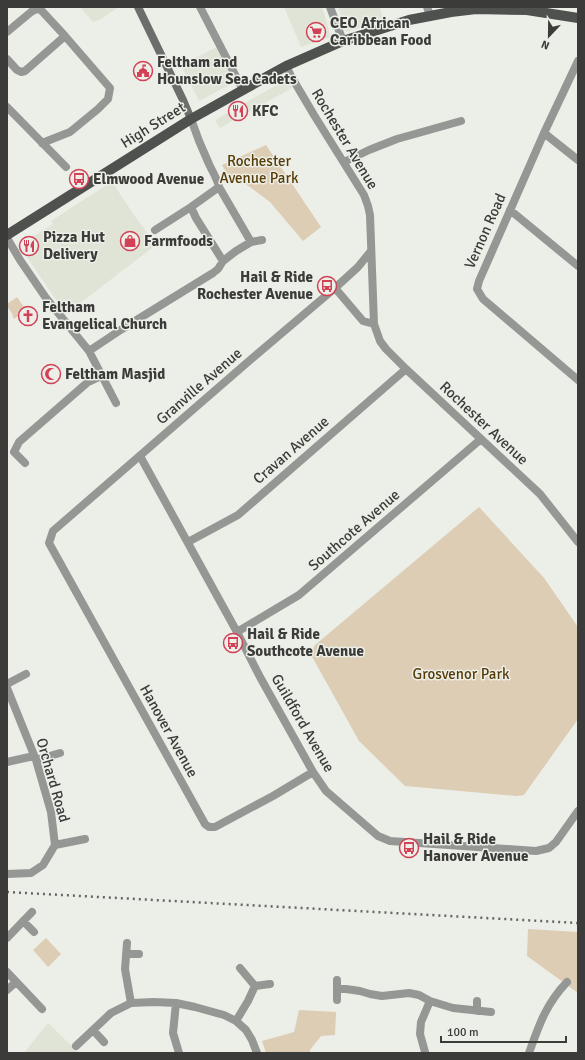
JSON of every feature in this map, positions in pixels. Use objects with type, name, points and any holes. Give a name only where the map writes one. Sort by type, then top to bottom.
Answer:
[{"type":"main road","name":"High Street","points":[[7,237],[191,119],[286,66],[343,41],[402,22],[429,11],[528,8],[578,18]]},
{"type":"street","points":[[138,7],[183,100],[197,138],[218,180],[219,187],[251,242]]},
{"type":"street","points":[[200,7],[243,90]]},
{"type":"street","points":[[330,7],[343,41]]},
{"type":"street","points":[[7,32],[31,12],[36,9],[41,10],[110,88],[108,99],[70,132],[42,143]]},
{"type":"street","points":[[7,60],[17,70],[21,72],[24,71],[65,36]]},
{"type":"street","name":"Vernon Road","points":[[578,61],[544,133],[479,281],[477,289],[484,299],[578,380]]},
{"type":"street","name":"Rochester Avenue","points":[[286,66],[364,195],[368,206],[370,215],[374,324],[380,341],[406,369],[540,494],[578,542]]},
{"type":"street","points":[[7,107],[66,167]]},
{"type":"street","points":[[344,162],[368,150],[396,139],[461,121]]},
{"type":"street","points":[[544,133],[578,160]]},
{"type":"street","points":[[155,230],[219,187]]},
{"type":"street","points":[[191,207],[196,218],[223,261]]},
{"type":"street","points":[[510,210],[578,266]]},
{"type":"street","points":[[7,237],[20,260],[46,298],[89,351],[116,403]]},
{"type":"street","points":[[89,351],[213,273],[218,269],[223,261],[236,251],[251,242],[262,240]]},
{"type":"street","name":"Granville Avenue","points":[[49,542],[53,531],[358,267],[371,252]]},
{"type":"street","points":[[334,288],[363,321],[374,324]]},
{"type":"street","name":"Cravan Avenue","points":[[188,542],[238,515],[406,369]]},
{"type":"street","points":[[25,463],[14,452],[19,442],[88,382],[101,376]]},
{"type":"street","name":"Southcote Avenue","points":[[237,632],[299,596],[481,439]]},
{"type":"street","name":"Guildford Avenue","points":[[140,456],[313,772],[326,791],[378,836],[390,841],[536,851],[549,848],[556,842],[578,812]]},
{"type":"street","name":"Hanover Avenue","points":[[49,542],[204,824],[209,827],[216,827],[313,772]]},
{"type":"street","points":[[7,684],[26,674]]},
{"type":"street","name":"Orchard Road","points":[[7,688],[35,758],[50,812],[54,845],[43,866],[31,873],[7,874]]},
{"type":"street","points":[[7,762],[60,753]]},
{"type":"street","points":[[54,845],[85,839]]},
{"type":"street","points":[[7,938],[32,912]]},
{"type":"street","points":[[23,921],[34,932]]},
{"type":"street","points":[[127,943],[125,969],[131,1003]]},
{"type":"street","points":[[126,954],[139,954]]},
{"type":"street","points":[[240,968],[255,986]]},
{"type":"street","points":[[7,972],[42,1009]]},
{"type":"street","points":[[336,1000],[338,980]]},
{"type":"street","points":[[7,990],[16,982]]},
{"type":"street","points":[[529,1053],[539,1025],[550,1003],[567,982]]},
{"type":"street","points":[[255,986],[270,984]]},
{"type":"street","points":[[236,1021],[248,1002],[255,986]]},
{"type":"street","points":[[337,989],[360,991],[382,996],[409,994],[420,995],[430,1001],[453,1008],[491,1012]]},
{"type":"street","points":[[430,1001],[420,1022],[420,1034],[424,1053],[433,1053]]},
{"type":"street","points":[[477,1010],[478,1001]]},
{"type":"street","points":[[76,1046],[111,1014],[131,1003],[154,1002],[176,1003],[224,1015],[236,1021],[246,1030],[257,1053]]},
{"type":"street","points":[[176,1003],[173,1033],[176,1052]]},
{"type":"street","points":[[93,1030],[104,1042]]},
{"type":"shaded area","points":[[80,7],[119,7],[101,19],[93,22]]},
{"type":"shaded area","points":[[284,7],[322,7],[331,37],[301,47]]},
{"type":"shaded area","points":[[338,7],[380,7],[383,21],[346,32]]},
{"type":"shaded area","points":[[217,47],[235,82],[199,101],[181,65]]},
{"type":"shaded area","points":[[287,79],[292,88],[220,128],[215,120]]},
{"type":"shaded area","points":[[112,182],[156,245],[66,314],[19,245],[53,224],[51,221]]},
{"type":"shaded area","points":[[48,1023],[79,1053],[24,1053]]},
{"type":"green space","name":"Rochester Avenue Park","points":[[266,145],[321,227],[303,241],[270,202],[246,184],[232,182],[222,165]]},
{"type":"green space","points":[[17,297],[26,310],[14,319],[7,304]]},
{"type":"green space","name":"Grosvenor Park","points":[[479,507],[544,578],[578,627],[578,719],[524,795],[517,796],[405,786],[359,741],[310,653],[315,645]]},
{"type":"green space","points":[[528,929],[578,932],[578,993],[527,956]]},
{"type":"green space","points":[[46,938],[61,954],[48,967],[33,950]]},
{"type":"green space","points":[[299,1010],[336,1012],[335,1035],[321,1036],[310,1050],[310,1053],[266,1053],[262,1041],[294,1032]]},
{"type":"railway","points":[[7,892],[578,923]]},
{"type":"place","name":"CEO African Caribbean Food","points":[[316,32]]},
{"type":"place","name":"Feltham and Hounslow Sea Cadets","points":[[143,71]]},
{"type":"place","name":"KFC","points":[[238,111]]},
{"type":"place","name":"Elmwood Avenue","points":[[79,179]]},
{"type":"place","name":"Farmfoods","points":[[130,241]]},
{"type":"place","name":"Pizza Hut Delivery","points":[[29,246]]},
{"type":"place","name":"Hail & Ride Rochester Avenue","points":[[327,286]]},
{"type":"place","name":"Feltham Evangelical Church","points":[[28,316]]},
{"type":"place","name":"Feltham Masjid","points":[[51,374]]},
{"type":"place","name":"Hail & Ride Southcote Avenue","points":[[233,643]]},
{"type":"place","name":"Hail & Ride Hanover Avenue","points":[[409,848]]}]
